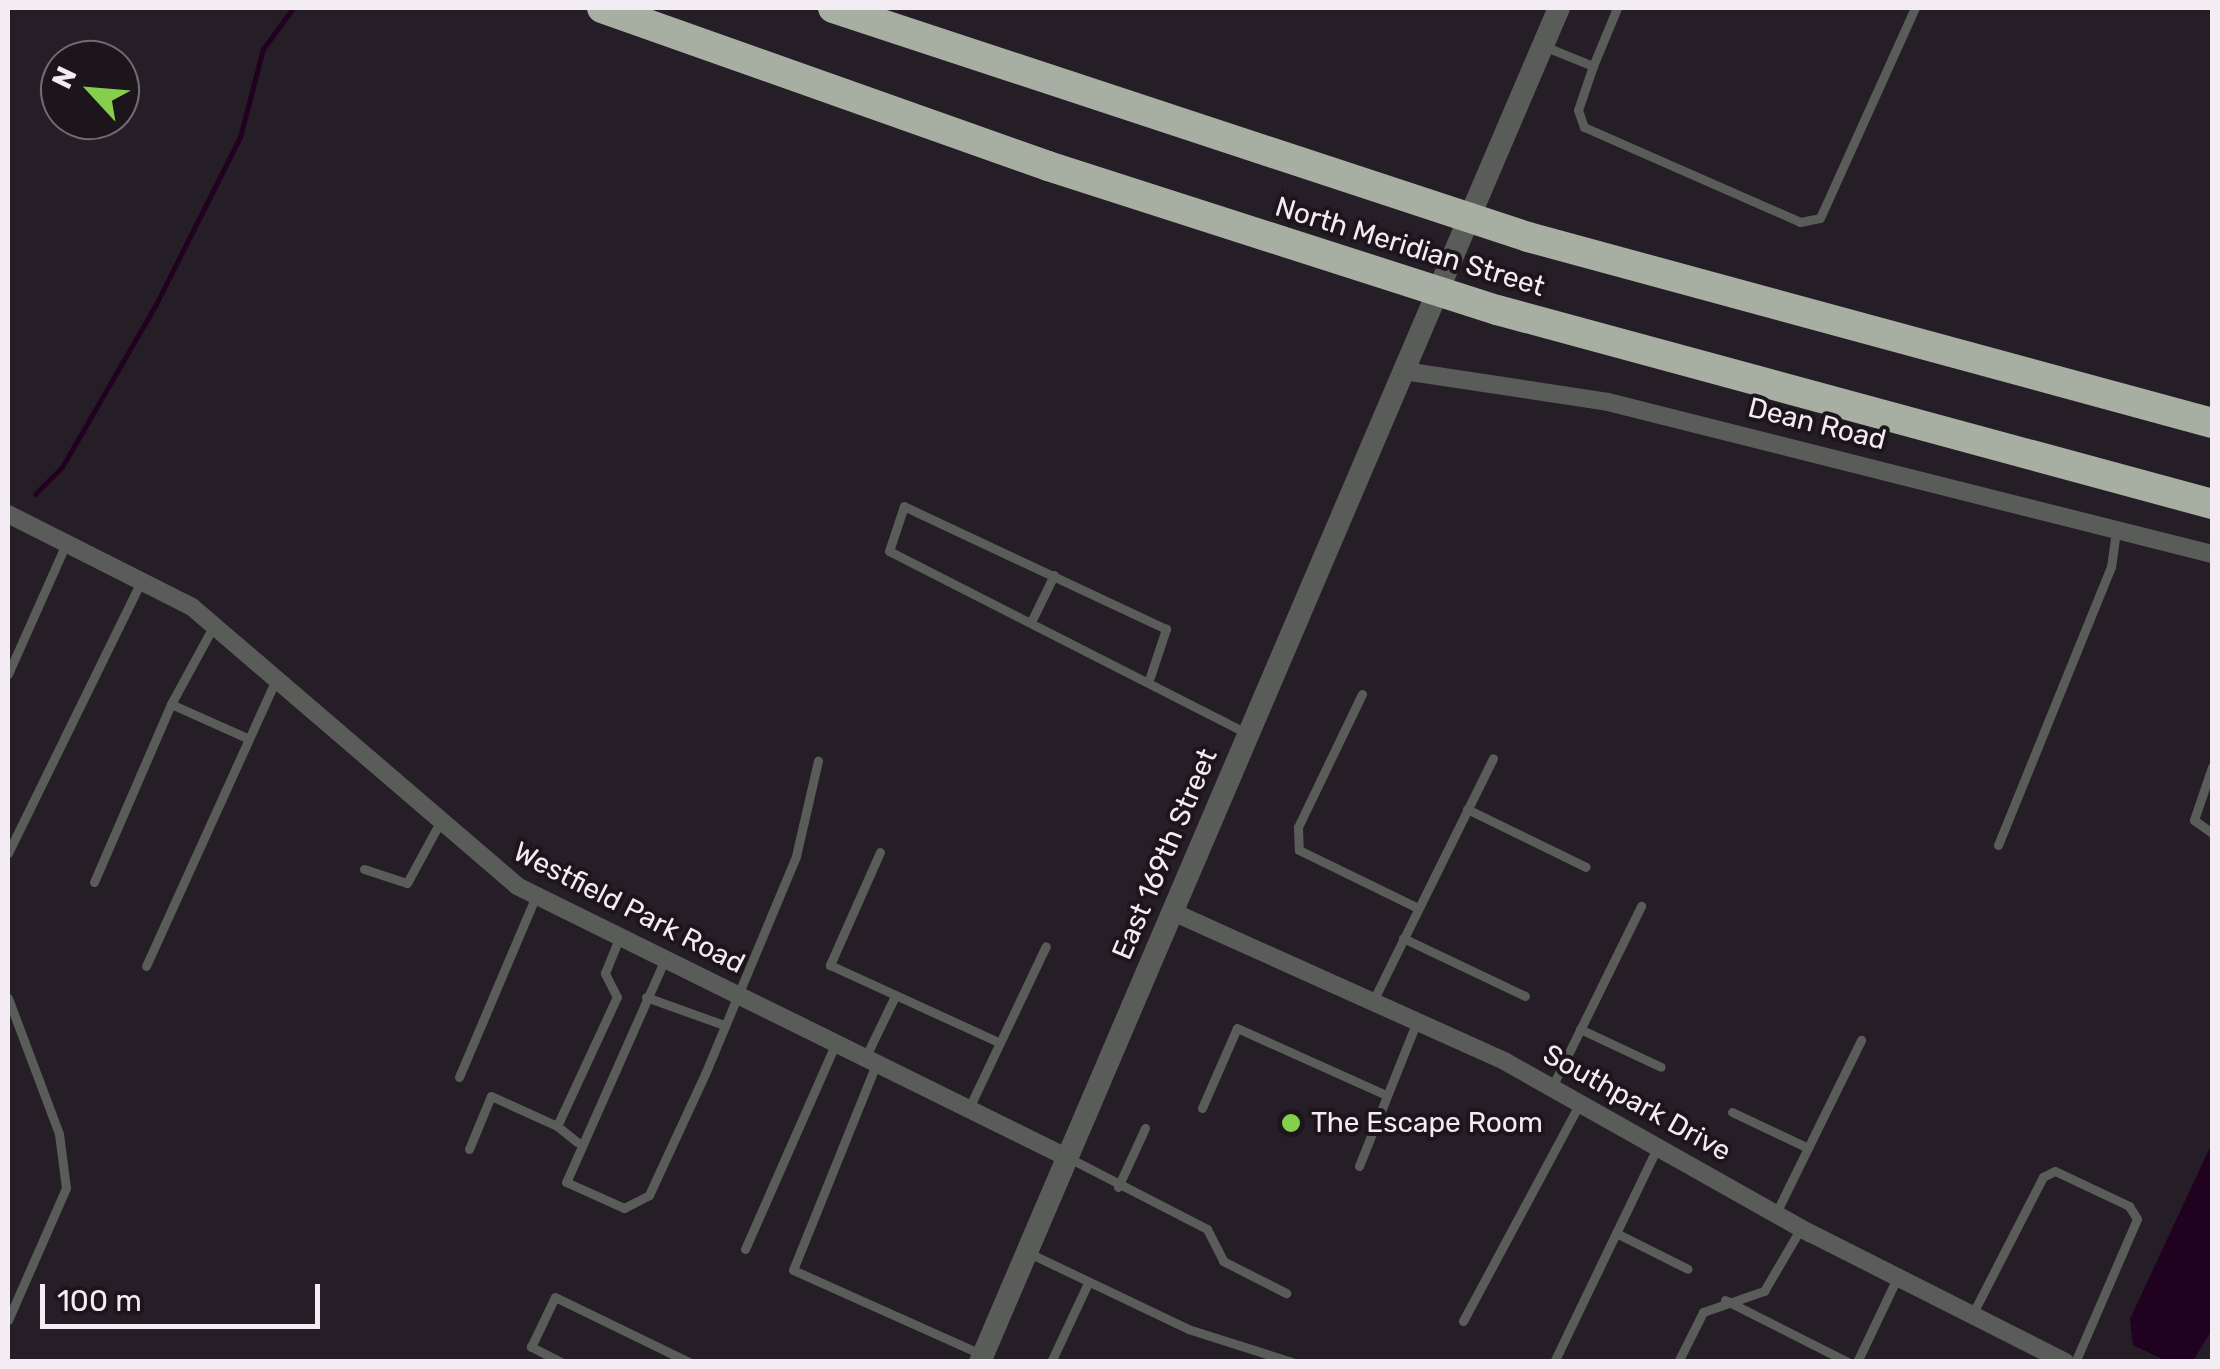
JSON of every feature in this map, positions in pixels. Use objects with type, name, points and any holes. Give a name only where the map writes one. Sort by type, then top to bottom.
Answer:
[{"type":"highway","name":"North Meridian Street","points":[[602,8],[1498,310],[2212,504]]},
{"type":"highway","name":"North Meridian Street","points":[[833,8],[1416,203],[2212,423]]},
{"type":"street","name":"East 169th Street","points":[[982,1358],[1559,8]]},
{"type":"street","name":"Dean Road","points":[[1404,371],[1608,402],[2212,554]]},
{"type":"street","name":"Westfield Park Road","points":[[8,514],[142,580],[214,625],[438,826],[536,896],[1068,1158]]},
{"type":"street","name":"Southpark Drive","points":[[1173,912],[1552,1087],[1801,1228],[2066,1362]]},
{"type":"lane","points":[[1617,8],[1578,110],[1584,128],[1810,221],[1820,218],[1915,8]]},
{"type":"lane","points":[[1543,46],[1592,66]]},
{"type":"lane","points":[[1150,677],[1166,629],[904,506],[889,550],[1150,677],[1248,734]]},
{"type":"lane","points":[[1998,845],[2111,567],[2116,529]]},
{"type":"lane","points":[[8,674],[67,542]]},
{"type":"lane","points":[[1032,620],[1054,575]]},
{"type":"lane","points":[[8,853],[142,580]]},
{"type":"lane","points":[[94,882],[171,704],[214,625]]},
{"type":"lane","points":[[146,966],[276,680]]},
{"type":"lane","points":[[1362,694],[1298,827],[1299,850],[1418,908]]},
{"type":"lane","points":[[171,704],[247,738]]},
{"type":"lane","points":[[1371,1006],[1493,758]]},
{"type":"lane","points":[[665,959],[576,1142],[566,1182],[624,1208],[649,1195],[796,856],[818,761]]},
{"type":"lane","points":[[2212,766],[2194,820],[2212,833]]},
{"type":"lane","points":[[1468,809],[1586,867]]},
{"type":"lane","points":[[364,869],[407,883],[438,826]]},
{"type":"lane","points":[[880,852],[830,965],[998,1042]]},
{"type":"lane","points":[[459,1077],[536,896]]},
{"type":"lane","points":[[1552,1087],[1641,906]]},
{"type":"lane","points":[[557,1126],[617,997],[605,973],[619,937]]},
{"type":"lane","points":[[1403,938],[1526,996]]},
{"type":"lane","points":[[969,1108],[1046,946]]},
{"type":"lane","points":[[895,996],[793,1270],[982,1358]]},
{"type":"lane","points":[[646,997],[721,1024]]},
{"type":"lane","points":[[8,998],[59,1134],[66,1188],[8,1320]]},
{"type":"lane","points":[[1359,1166],[1384,1094],[1415,1026]]},
{"type":"lane","points":[[1202,1108],[1237,1028],[1384,1094]]},
{"type":"lane","points":[[1580,1029],[1661,1067]]},
{"type":"lane","points":[[1776,1213],[1861,1040]]},
{"type":"lane","points":[[745,1250],[836,1043]]},
{"type":"lane","points":[[469,1149],[491,1096],[557,1126],[576,1142]]},
{"type":"lane","points":[[1463,1321],[1580,1102]]},
{"type":"lane","points":[[1732,1112],[1808,1148]]},
{"type":"lane","points":[[1118,1187],[1145,1128]]},
{"type":"lane","points":[[1554,1362],[1658,1144]]},
{"type":"lane","points":[[1068,1158],[1207,1230],[1223,1261],[1286,1292]]},
{"type":"lane","points":[[1972,1316],[2043,1177],[2055,1171],[2129,1206],[2138,1219],[2075,1362]]},
{"type":"lane","points":[[1678,1362],[1703,1312],[1725,1300],[1764,1291],[1801,1228]]},
{"type":"lane","points":[[1616,1233],[1688,1269]]},
{"type":"lane","points":[[1028,1252],[1188,1329],[1292,1362]]},
{"type":"lane","points":[[1856,1362],[1897,1278]]},
{"type":"lane","points":[[1051,1362],[1088,1282]]},
{"type":"lane","points":[[561,1362],[531,1348],[556,1297],[690,1362]]},
{"type":"lane","points":[[1725,1300],[1848,1362]]},
{"type":"shaded area","points":[[2212,1143],[2212,1330],[2193,1361],[2166,1361],[2133,1345],[2130,1319]]},
{"type":"waterway","points":[[35,494],[62,467],[156,304],[240,137],[263,49],[293,8]]},
{"type":"place","name":"The Escape Room","points":[[1291,1123]]}]
